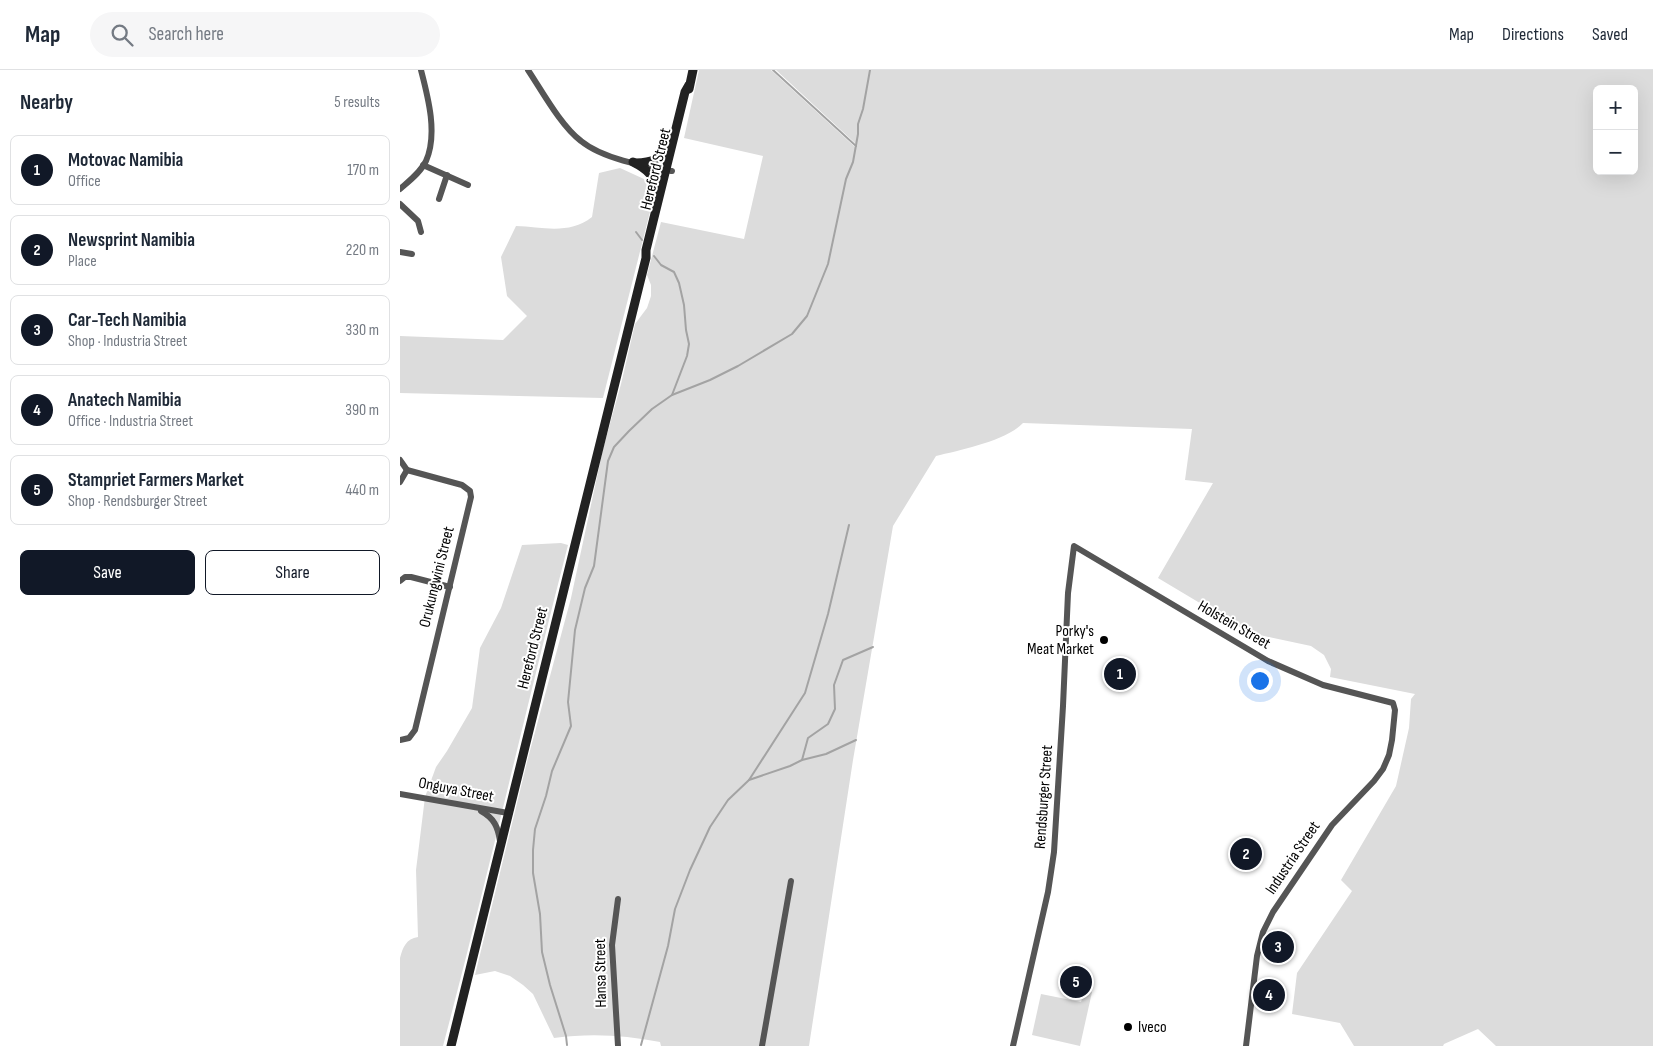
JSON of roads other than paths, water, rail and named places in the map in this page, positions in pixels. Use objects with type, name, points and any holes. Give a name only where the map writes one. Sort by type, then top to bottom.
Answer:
[{"type":"main road","name":"Hereford Street","points":[[451,1046],[646,258],[646,250],[659,198],[669,170],[673,143],[693,70]]},
{"type":"main road","name":"Hereford Street","points":[[646,258],[650,251],[689,93],[689,85]]},
{"type":"main road","points":[[634,162],[655,160],[665,153],[673,143]]},
{"type":"main road","points":[[634,162],[642,166],[652,176],[658,187],[659,198]]},
{"type":"street","points":[[400,189],[414,177],[423,165],[429,151],[432,117],[422,70]]},
{"type":"street","points":[[528,70],[567,127],[579,140],[600,153],[669,170]]},
{"type":"street","points":[[423,165],[468,185]]},
{"type":"street","points":[[439,199],[447,175]]},
{"type":"street","points":[[400,204],[418,220],[421,232]]},
{"type":"street","points":[[400,252],[412,254]]},
{"type":"street","points":[[400,460],[406,470],[400,482]]},
{"type":"street","name":"Orukungwini Street","points":[[400,740],[409,738],[415,730],[470,501],[470,491],[462,485],[406,470]]},
{"type":"street","name":"Holstein Street","points":[[1074,546],[1268,661],[1323,685],[1393,703]]},
{"type":"street","name":"Rendsburger Street","points":[[1013,1046],[1048,892],[1053,861],[1064,706],[1068,593],[1074,546]]},
{"type":"street","points":[[400,581],[406,577],[411,577],[450,587]]},
{"type":"street","name":"Industria Street","points":[[1246,1046],[1257,956],[1263,932],[1276,906],[1332,825],[1383,769],[1389,755],[1392,740],[1395,710],[1393,703]]},
{"type":"street","name":"Onguya Street","points":[[400,794],[425,797],[476,809],[508,813]]},
{"type":"street","points":[[476,809],[494,821],[500,845]]},
{"type":"street","points":[[762,1046],[791,881]]},
{"type":"street","name":"Hansa Street","points":[[618,899],[612,946],[618,1046]]},
{"type":"waterway","points":[[773,70],[856,146]]},
{"type":"waterway","points":[[567,1045],[542,952],[540,914],[533,873],[533,850],[535,829],[552,771],[571,726],[568,702],[575,630],[585,588],[594,566],[608,461],[614,447],[652,409],[672,395],[710,380],[738,366],[792,334],[807,316],[828,264],[846,179],[853,162],[858,124],[863,109],[870,70]]},
{"type":"waterway","points":[[636,232],[642,240]]},
{"type":"waterway","points":[[654,256],[661,265],[674,272],[679,283],[684,305],[689,344],[687,356],[672,395]]},
{"type":"waterway","points":[[641,1045],[668,946],[675,909],[690,870],[710,827],[728,800],[749,780],[805,693],[828,614],[849,525]]},
{"type":"waterway","points":[[802,760],[808,738],[828,724],[835,709],[834,685],[843,660],[873,647]]},
{"type":"waterway","points":[[749,780],[802,760],[826,754],[856,740]]},
{"type":"place","name":"Porky's Meat Market","points":[[1104,640]]},
{"type":"place","name":"Motovac Namibia","points":[[1120,674]]},
{"type":"place","name":"Newsprint Namibia","points":[[1246,854]]},
{"type":"place","name":"Car-Tech Namibia","points":[[1278,947]]},
{"type":"place","name":"Stampriet Farmers Market","points":[[1076,982]]},
{"type":"place","name":"Anatech Namibia","points":[[1269,995]]},
{"type":"place","name":"Iveco","points":[[1128,1027]]}]
